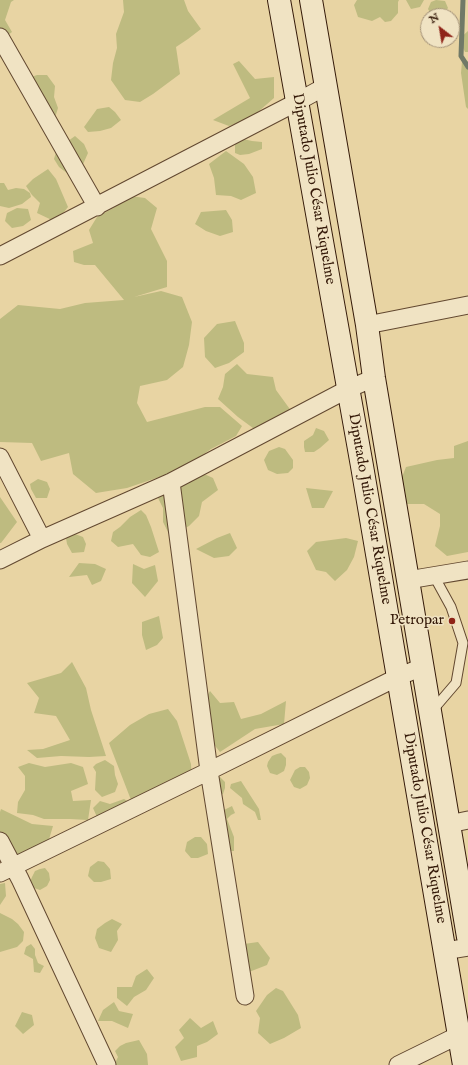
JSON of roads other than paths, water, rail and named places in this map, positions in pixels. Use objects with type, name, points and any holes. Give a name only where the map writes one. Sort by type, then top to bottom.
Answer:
[{"type":"street","name":"Diputado Julio César Riquelme","points":[[279,0],[362,466],[464,1065]]},
{"type":"street","name":"Diputado Julio César Riquelme","points":[[311,0],[367,325],[374,378],[430,714],[458,822],[468,937]]},
{"type":"street","points":[[0,37],[97,207]]},
{"type":"street","points":[[0,256],[97,207],[326,86]]},
{"type":"street","points":[[367,325],[468,306]]},
{"type":"street","points":[[0,560],[42,539],[171,482],[348,389],[374,378]]},
{"type":"street","points":[[0,457],[42,539]]},
{"type":"street","points":[[362,466],[388,463]]},
{"type":"street","points":[[171,482],[209,771],[245,996]]},
{"type":"street","points":[[408,580],[468,570]]},
{"type":"street","points":[[7,869],[398,677],[422,667]]},
{"type":"street","points":[[0,841],[7,869],[20,879],[107,1065]]},
{"type":"street","points":[[445,951],[468,947]]},
{"type":"street","points":[[398,1065],[460,1035]]},
{"type":"lane","points":[[430,714],[456,683],[464,643],[451,607],[434,576]]},
{"type":"waterway","points":[[463,0],[461,56],[468,67]]},
{"type":"place","name":"Petropar","points":[[452,621]]}]
